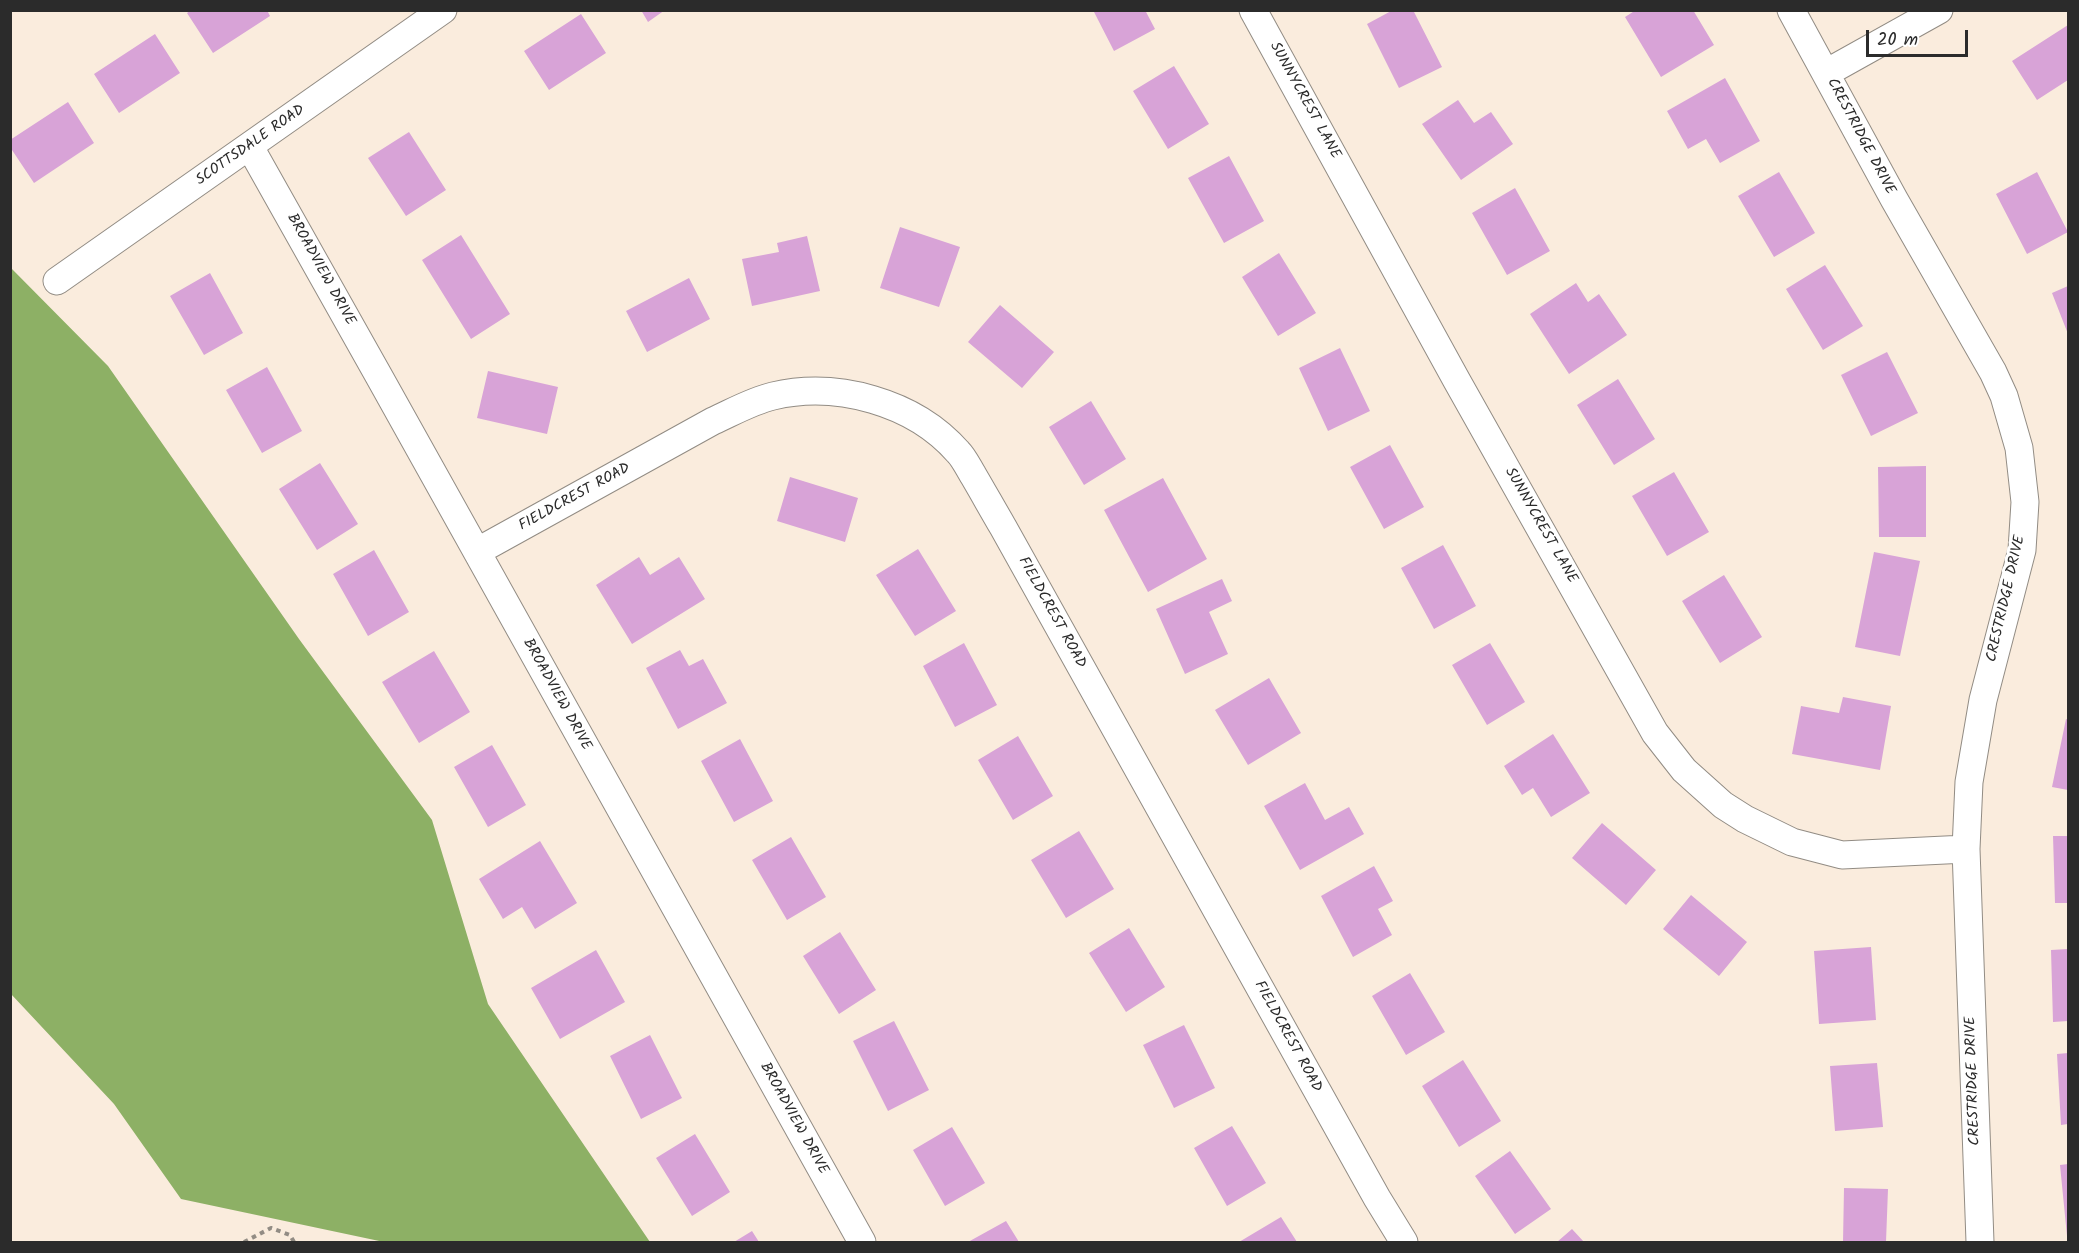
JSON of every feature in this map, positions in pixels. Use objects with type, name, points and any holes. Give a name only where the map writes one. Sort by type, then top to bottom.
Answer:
[{"type":"street","name":"SCOTTSDALE ROAD","points":[[57,281],[443,10]]},
{"type":"street","name":"SUNNYCREST LANE","points":[[1253,10],[1457,381],[1620,667],[1655,734],[1684,770],[1730,810],[1792,842],[1842,855],[1966,849]]},
{"type":"street","name":"CRESTRIDGE DRIVE","points":[[1791,10],[1894,200],[1993,372],[2004,396],[2019,448],[2025,502],[2022,550],[1983,700],[1969,782],[1966,849],[1980,1242]]},
{"type":"street","points":[[1826,73],[1939,10]]},
{"type":"street","name":"BROADVIEW DRIVE","points":[[250,147],[862,1242]]},
{"type":"street","name":"FIELDCREST ROAD","points":[[478,552],[714,422],[753,402],[774,396],[817,390],[839,392],[882,402],[939,432],[960,453],[1003,527],[1377,1198],[1404,1242]]},
{"type":"path","points":[[244,1242],[271,1228],[290,1235],[294,1242]]},
{"type":"green space","points":[[11,268],[108,366],[299,639],[432,820],[488,1004],[650,1242],[384,1242],[181,1199],[114,1104],[11,994]]},
{"type":"building","points":[[191,10],[267,10],[270,16],[213,53],[187,13]]},
{"type":"building","points":[[641,10],[665,10],[648,22]]},
{"type":"building","points":[[1093,10],[1145,10],[1155,29],[1114,51]]},
{"type":"building","points":[[1393,10],[1413,10],[1442,67],[1399,88],[1367,24]]},
{"type":"building","points":[[1636,10],[1693,10],[1714,45],[1661,77],[1625,17]]},
{"type":"building","points":[[581,14],[606,53],[549,90],[524,51]]},
{"type":"building","points":[[2068,25],[2068,80],[2037,100],[2012,61]]},
{"type":"building","points":[[155,34],[180,73],[119,113],[94,74]]},
{"type":"building","points":[[1174,66],[1209,124],[1168,149],[1133,91]]},
{"type":"building","points":[[1725,78],[1760,141],[1720,163],[1706,139],[1688,149],[1667,111]]},
{"type":"building","points":[[1458,100],[1474,123],[1491,112],[1513,144],[1461,180],[1422,124]]},
{"type":"building","points":[[68,102],[94,143],[34,183],[10,147],[10,140]]},
{"type":"building","points":[[409,132],[446,190],[406,216],[368,158]]},
{"type":"building","points":[[1229,156],[1264,221],[1224,243],[1188,178]]},
{"type":"building","points":[[1779,172],[1815,233],[1774,257],[1738,196]]},
{"type":"building","points":[[2037,172],[2068,232],[2027,254],[1996,194]]},
{"type":"building","points":[[1515,188],[1550,251],[1507,275],[1472,213]]},
{"type":"building","points":[[900,227],[960,247],[939,307],[880,288]]},
{"type":"building","points":[[461,235],[510,314],[471,339],[422,260]]},
{"type":"building","points":[[807,236],[820,291],[752,306],[742,259],[779,252],[777,243]]},
{"type":"building","points":[[1279,253],[1316,313],[1278,336],[1242,277]]},
{"type":"building","points":[[1825,265],[1863,326],[1823,350],[1786,289]]},
{"type":"building","points":[[210,273],[243,333],[204,355],[170,296]]},
{"type":"building","points":[[689,278],[710,319],[647,352],[626,311]]},
{"type":"building","points":[[1576,283],[1588,302],[1599,294],[1627,335],[1569,374],[1530,314]]},
{"type":"building","points":[[2068,286],[2068,334],[2052,293]]},
{"type":"building","points":[[1000,305],[1054,352],[1022,388],[968,342]]},
{"type":"building","points":[[1340,348],[1370,411],[1328,431],[1299,368]]},
{"type":"building","points":[[1887,352],[1918,413],[1871,436],[1841,375]]},
{"type":"building","points":[[267,367],[302,431],[262,453],[226,390]]},
{"type":"building","points":[[488,371],[558,387],[547,434],[477,418]]},
{"type":"building","points":[[1618,379],[1655,439],[1614,465],[1577,405]]},
{"type":"building","points":[[1091,401],[1126,459],[1084,485],[1049,427]]},
{"type":"building","points":[[1390,445],[1424,507],[1384,529],[1350,467]]},
{"type":"building","points":[[320,463],[358,524],[317,550],[279,489]]},
{"type":"building","points":[[1926,466],[1926,537],[1879,537],[1878,467]]},
{"type":"building","points":[[1674,472],[1709,532],[1667,556],[1632,496]]},
{"type":"building","points":[[790,477],[858,498],[845,542],[777,521]]},
{"type":"building","points":[[1163,478],[1207,559],[1148,592],[1104,510]]},
{"type":"building","points":[[1443,545],[1476,606],[1434,629],[1401,568]]},
{"type":"building","points":[[918,549],[956,611],[915,636],[876,575]]},
{"type":"building","points":[[374,550],[409,612],[368,636],[333,574]]},
{"type":"building","points":[[1874,552],[1920,561],[1900,656],[1855,647]]},
{"type":"building","points":[[639,557],[650,575],[679,557],[705,599],[632,644],[596,585]]},
{"type":"building","points":[[1724,575],[1762,637],[1720,663],[1682,601]]},
{"type":"building","points":[[1222,579],[1232,601],[1209,612],[1228,654],[1185,674],[1156,609]]},
{"type":"building","points":[[964,643],[997,705],[955,727],[923,666]]},
{"type":"building","points":[[1490,643],[1525,702],[1487,725],[1452,665]]},
{"type":"building","points":[[680,650],[689,666],[703,659],[727,703],[678,729],[646,668]]},
{"type":"building","points":[[434,651],[470,712],[419,743],[382,682]]},
{"type":"building","points":[[1269,678],[1301,733],[1248,765],[1215,710]]},
{"type":"building","points":[[1843,697],[1891,706],[1880,770],[1792,754],[1801,706],[1839,713]]},
{"type":"building","points":[[2066,719],[2068,720],[2068,790],[2052,787]]},
{"type":"building","points":[[1553,734],[1590,793],[1551,817],[1533,788],[1522,795],[1504,766]]},
{"type":"building","points":[[1018,736],[1053,796],[1013,820],[978,760]]},
{"type":"building","points":[[740,739],[773,801],[734,822],[701,761]]},
{"type":"building","points":[[492,745],[526,805],[488,827],[454,767]]},
{"type":"building","points":[[1305,783],[1325,820],[1349,807],[1364,834],[1300,870],[1264,806]]},
{"type":"building","points":[[1602,823],[1656,870],[1626,905],[1572,858]]},
{"type":"building","points":[[1079,831],[1114,889],[1066,918],[1031,860]]},
{"type":"building","points":[[2053,836],[2068,836],[2068,903],[2055,903]]},
{"type":"building","points":[[791,837],[826,897],[787,920],[752,860]]},
{"type":"building","points":[[540,841],[577,903],[535,929],[522,907],[503,919],[479,879]]},
{"type":"building","points":[[1374,866],[1393,901],[1378,909],[1392,935],[1353,957],[1321,896]]},
{"type":"building","points":[[1691,895],[1747,942],[1719,976],[1663,929]]},
{"type":"building","points":[[1129,928],[1165,987],[1126,1012],[1089,953]]},
{"type":"building","points":[[840,932],[876,990],[839,1014],[803,956]]},
{"type":"building","points":[[1871,947],[1876,1020],[1819,1024],[1814,951]]},
{"type":"building","points":[[2068,949],[2068,1021],[2053,1022],[2051,950]]},
{"type":"building","points":[[596,950],[625,1002],[560,1039],[531,988]]},
{"type":"building","points":[[1410,973],[1445,1032],[1406,1055],[1372,996]]},
{"type":"building","points":[[894,1021],[929,1090],[888,1111],[853,1041]]},
{"type":"building","points":[[1184,1025],[1215,1088],[1174,1108],[1143,1045]]},
{"type":"building","points":[[650,1035],[682,1098],[641,1119],[610,1056]]},
{"type":"building","points":[[2068,1053],[2068,1124],[2061,1125],[2057,1054]]},
{"type":"building","points":[[1463,1060],[1501,1121],[1459,1147],[1422,1086]]},
{"type":"building","points":[[1877,1063],[1883,1127],[1835,1131],[1830,1066]]},
{"type":"building","points":[[1232,1126],[1266,1183],[1227,1206],[1194,1148]]},
{"type":"building","points":[[952,1127],[985,1183],[945,1206],[913,1150]]},
{"type":"building","points":[[695,1134],[730,1192],[692,1216],[656,1158]]},
{"type":"building","points":[[1510,1151],[1551,1209],[1515,1234],[1475,1176]]},
{"type":"building","points":[[2068,1164],[2068,1236],[2067,1236],[2060,1165]]},
{"type":"building","points":[[1844,1188],[1888,1189],[1886,1242],[1843,1242]]},
{"type":"building","points":[[1281,1217],[1297,1242],[1239,1242]]},
{"type":"building","points":[[1006,1221],[1019,1242],[968,1242]]},
{"type":"building","points":[[1572,1229],[1584,1242],[1557,1242]]},
{"type":"building","points":[[752,1231],[759,1242],[734,1242]]}]
